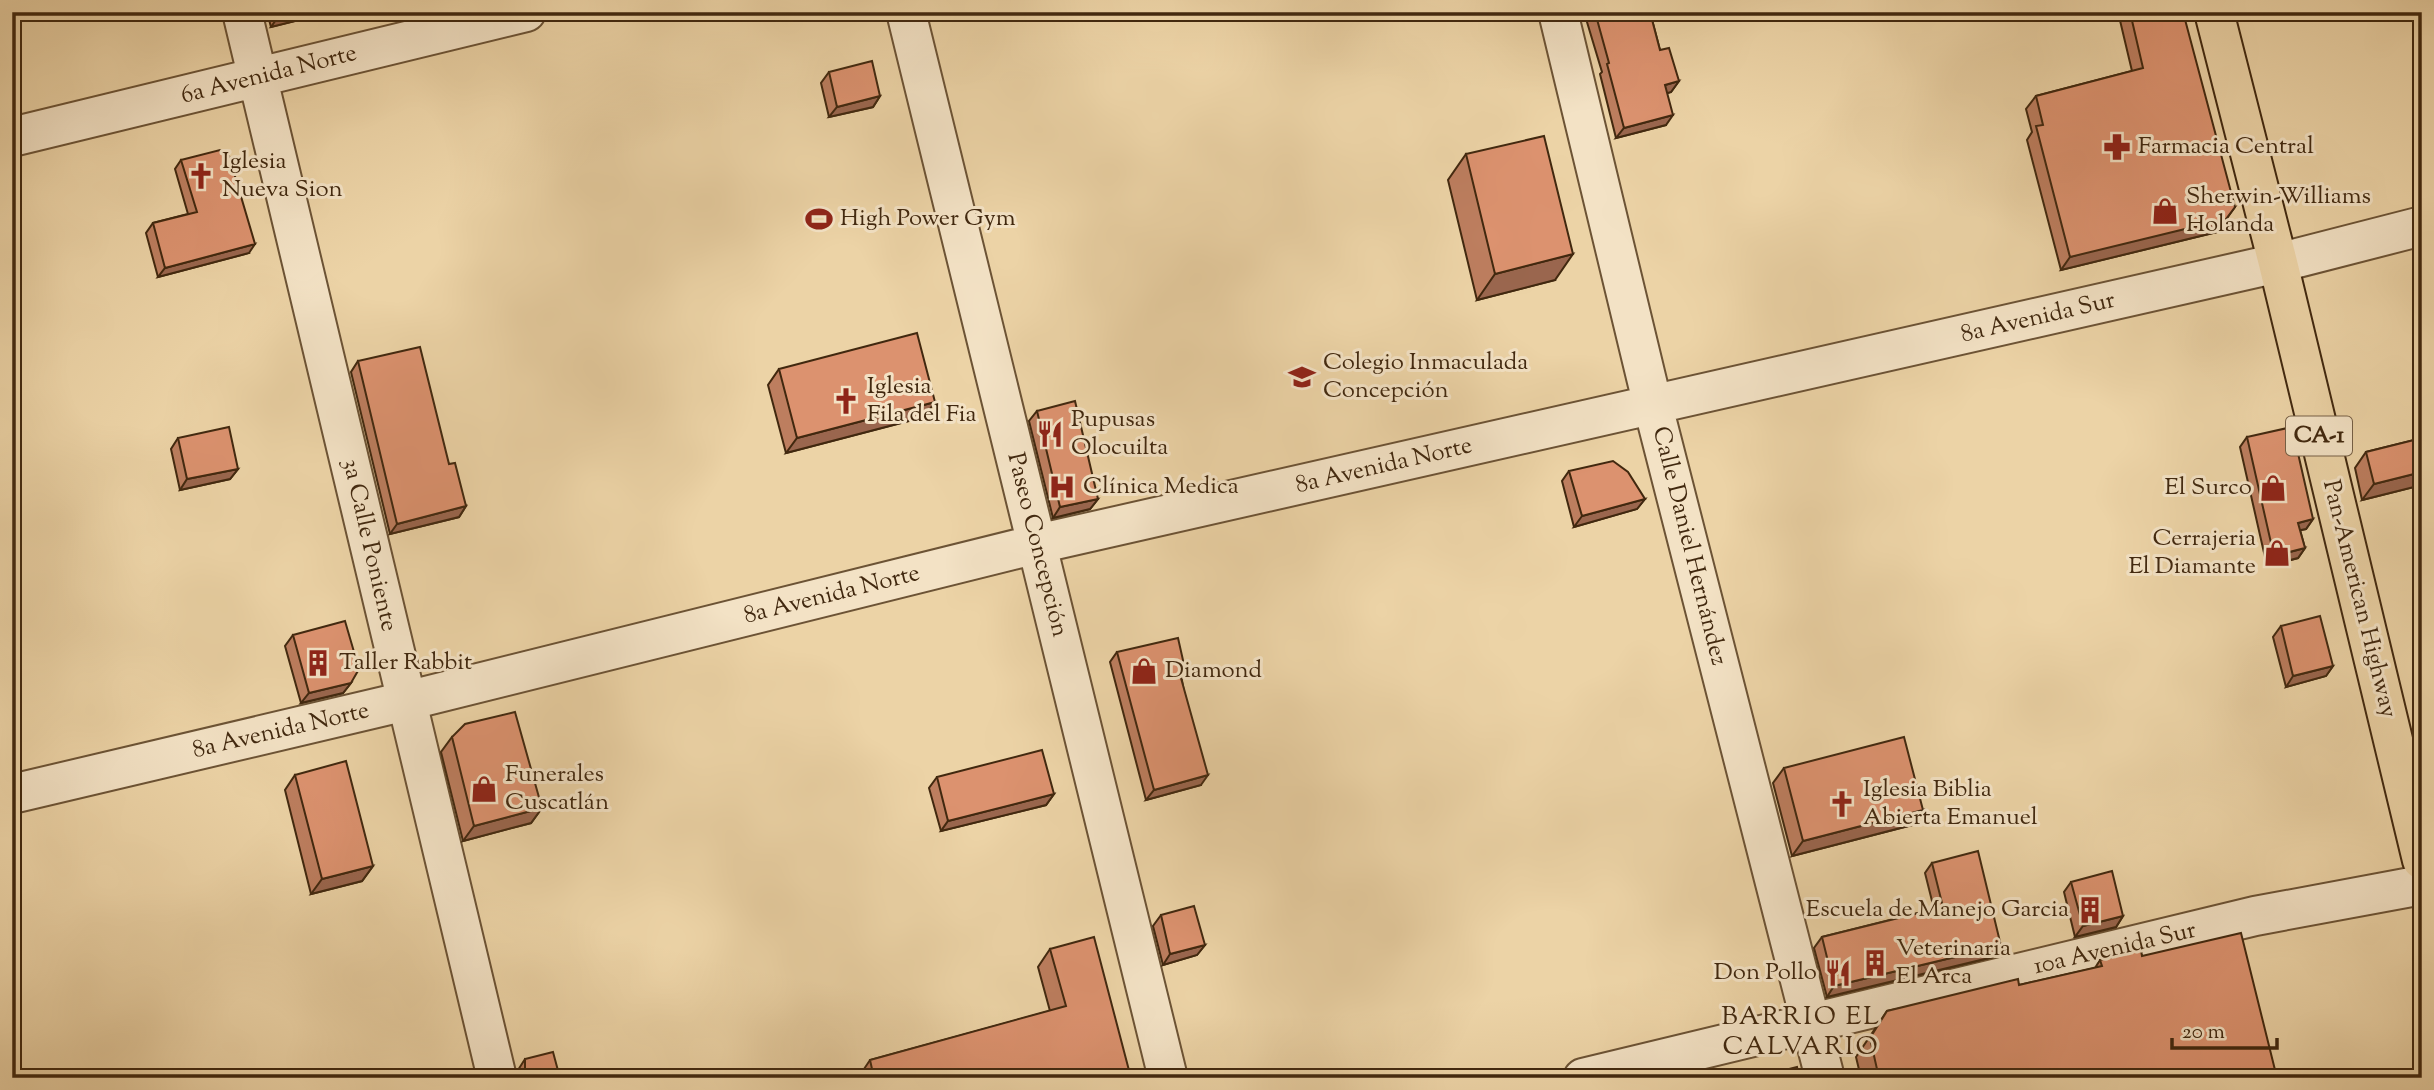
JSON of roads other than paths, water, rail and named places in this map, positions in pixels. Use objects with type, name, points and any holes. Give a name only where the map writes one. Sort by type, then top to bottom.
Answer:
[{"type":"main road","name":"Pan-American Highway","points":[[2214,12],[2278,263],[2422,860]]},
{"type":"street","name":"3a Calle Poniente","points":[[242,12],[497,1078]]},
{"type":"street","name":"6a Avenida Norte","points":[[12,137],[526,12]]},
{"type":"street","name":"Paseo Concepción","points":[[906,12],[1168,1078]]},
{"type":"street","name":"Calle Daniel Hernández","points":[[1558,12],[1653,406],[1825,1078]]},
{"type":"street","name":"8a Avenida Sur","points":[[1653,406],[2278,263],[2422,226]]},
{"type":"street","name":"8a Avenida Norte","points":[[12,794],[406,701],[1037,544],[1653,406]]},
{"type":"street","name":"10a Avenida Sur","points":[[1583,1078],[2255,916],[2422,886]]},
{"type":"place","name":"Farmacia Central","points":[[2117,147]]},
{"type":"place","name":"Iglesia Nueva Sion","points":[[201,176]]},
{"type":"place","name":"Sherwin-Williams Holanda","points":[[2165,211]]},
{"type":"place","name":"High Power Gym","points":[[819,219]]},
{"type":"place","name":"Colegio Inmaculada Concepción","points":[[1302,377]]},
{"type":"place","name":"Iglesia Fila del Fia","points":[[846,401]]},
{"type":"place","name":"Pupusas Olocuilta","points":[[1050,434]]},
{"type":"place","name":"Clínica Medica","points":[[1062,487]]},
{"type":"place","name":"El Surco","points":[[2273,488]]},
{"type":"place","name":"Cerrajeria El Diamante","points":[[2277,553]]},
{"type":"place","name":"Taller Rabbit","points":[[318,663]]},
{"type":"place","name":"Diamond","points":[[1144,671]]},
{"type":"place","name":"Funerales Cuscatlán","points":[[484,789]]},
{"type":"place","name":"Iglesia Biblia Abierta Emanuel","points":[[1842,804]]},
{"type":"place","name":"Escuela de Manejo Garcia","points":[[2090,910]]},
{"type":"place","name":"Veterinaria El Arca","points":[[1875,963]]},
{"type":"place","name":"Don Pollo","points":[[1838,973]]},
{"type":"district","name":"BARRIO EL CALVARIO","points":[[1801,1032]]}]
